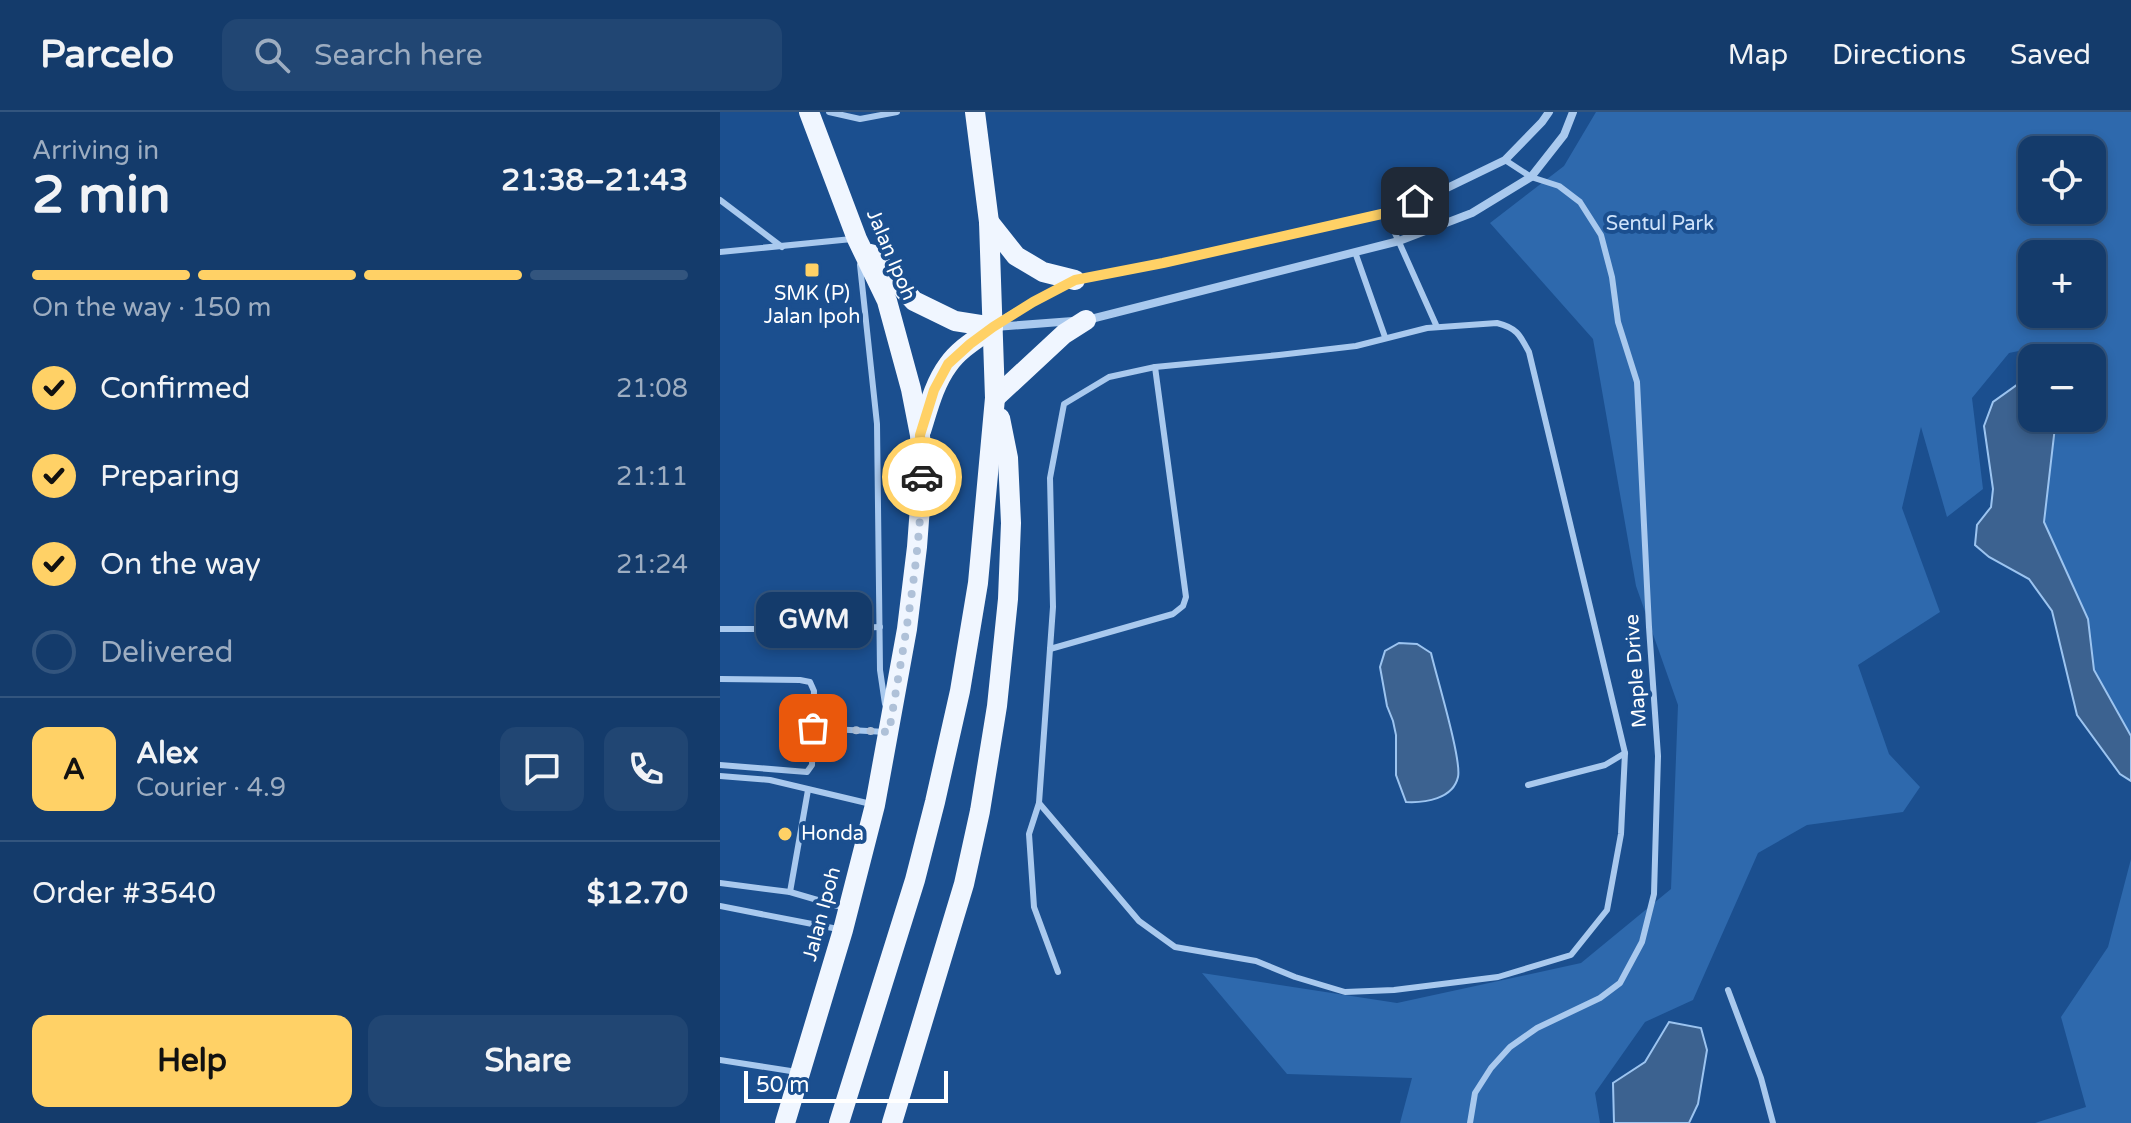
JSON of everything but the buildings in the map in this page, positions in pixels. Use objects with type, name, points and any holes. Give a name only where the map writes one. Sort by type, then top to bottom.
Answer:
[{"type":"main road","name":"Jalan Ipoh","points":[[785,1123],[849,909],[875,805],[907,629],[922,480],[920,435],[887,301],[857,239],[809,112]]},
{"type":"main road","points":[[839,1123],[915,880],[960,691],[978,583],[995,398],[989,222],[975,112]]},
{"type":"main road","points":[[989,222],[1016,256],[1043,272],[1075,280]]},
{"type":"main road","points":[[857,239],[914,301],[955,321],[993,327]]},
{"type":"main road","points":[[995,398],[1064,334],[1086,320]]},
{"type":"main road","points":[[920,435],[934,390],[948,364],[993,327]]},
{"type":"main road","points":[[892,1123],[964,884],[980,811],[997,706],[1008,599],[1011,523],[1008,458],[995,398]]},
{"type":"street","points":[[993,327],[1075,280],[1386,213],[1505,160],[1549,112]]},
{"type":"street","points":[[993,327],[1086,320],[1399,241],[1472,213],[1531,177],[1564,135],[1573,112]]},
{"type":"lane","points":[[829,112],[860,119],[897,112]]},
{"type":"lane","name":"Maple Drive","points":[[1470,1123],[1475,1093],[1491,1068],[1510,1047],[1537,1028],[1600,998],[1620,983],[1642,942],[1654,894],[1658,756],[1637,382],[1618,322],[1612,277],[1601,235],[1580,202],[1559,186],[1531,177],[1505,160]]},
{"type":"lane","points":[[720,200],[782,247]]},
{"type":"lane","points":[[1386,213],[1437,327]]},
{"type":"lane","points":[[720,252],[857,239],[877,424],[880,670],[889,732],[813,728]]},
{"type":"lane","points":[[1355,252],[1385,337]]},
{"type":"lane","points":[[1039,803],[1139,921],[1175,947],[1256,961],[1345,992],[1394,990],[1498,977],[1571,955],[1607,910],[1621,834],[1625,753],[1529,352],[1521,336],[1510,327],[1497,323],[1437,327],[1341,348],[1155,367],[1109,377],[1064,404],[1050,478],[1053,607],[1039,803],[1029,834],[1034,907],[1058,972]]},
{"type":"lane","points":[[1050,649],[1173,614],[1183,606],[1186,597],[1155,367]]},
{"type":"lane","points":[[720,629],[880,627]]},
{"type":"lane","points":[[720,679],[800,680],[810,682],[814,691],[812,765],[807,772],[720,765]]},
{"type":"lane","points":[[1528,785],[1605,765],[1625,753]]},
{"type":"lane","points":[[720,776],[770,780],[875,805]]},
{"type":"lane","points":[[790,892],[808,790]]},
{"type":"lane","points":[[720,883],[790,892],[849,909]]},
{"type":"lane","points":[[720,906],[843,930]]},
{"type":"lane","points":[[1728,990],[1761,1078],[1773,1123]]},
{"type":"lane","points":[[720,1060],[801,1072]]},
{"type":"green space","name":"Sentul Park","points":[[1596,112],[2131,112],[2131,758],[2029,528],[2032,432],[2106,432],[2106,344],[2018,344],[2018,351],[2009,353],[1972,398],[1983,489],[1947,517],[1921,427],[1902,508],[1940,612],[1858,665],[1889,754],[1920,787],[1903,812],[1807,825],[1758,853],[1693,1000],[1645,1022],[1595,1093],[1600,1123],[1400,1123],[1412,1078],[1287,1074],[1202,973],[1397,1003],[1581,963],[1671,889],[1678,705],[1636,586],[1593,339],[1490,223],[1564,166]]},
{"type":"green space","points":[[2131,859],[2131,1123],[2035,1123],[2086,1107],[2061,1017],[2108,947]]},
{"type":"shaded area","points":[[2018,384],[2018,432],[2054,432],[2044,522],[2088,619],[2094,670],[2131,736],[2131,781],[2120,774],[2077,715],[2052,611],[2029,579],[1989,557],[1975,545],[1977,525],[1991,507],[1993,489],[1984,426],[1993,402]]},
{"type":"shaded area","points":[[1399,643],[1417,644],[1431,653],[1458,768],[1458,777],[1450,790],[1437,798],[1421,802],[1406,802],[1396,775],[1396,735],[1380,667],[1385,651]]},
{"type":"shaded area","points":[[1669,1022],[1701,1028],[1707,1050],[1698,1104],[1689,1123],[1614,1123],[1613,1083],[1645,1062]]},
{"type":"way so far","points":[[813,728],[889,732],[907,629],[922,477]]},
{"type":"place","name":"SMK (P) Jalan Ipoh","points":[[812,270]]},
{"type":"place","name":"GWM","points":[[813,728]]},
{"type":"place","name":"Honda","points":[[785,834]]},
{"type":"route","points":[[922,477],[920,435],[934,390],[948,364],[993,327],[1033,302],[1075,280],[1386,213],[1415,201]]}]
